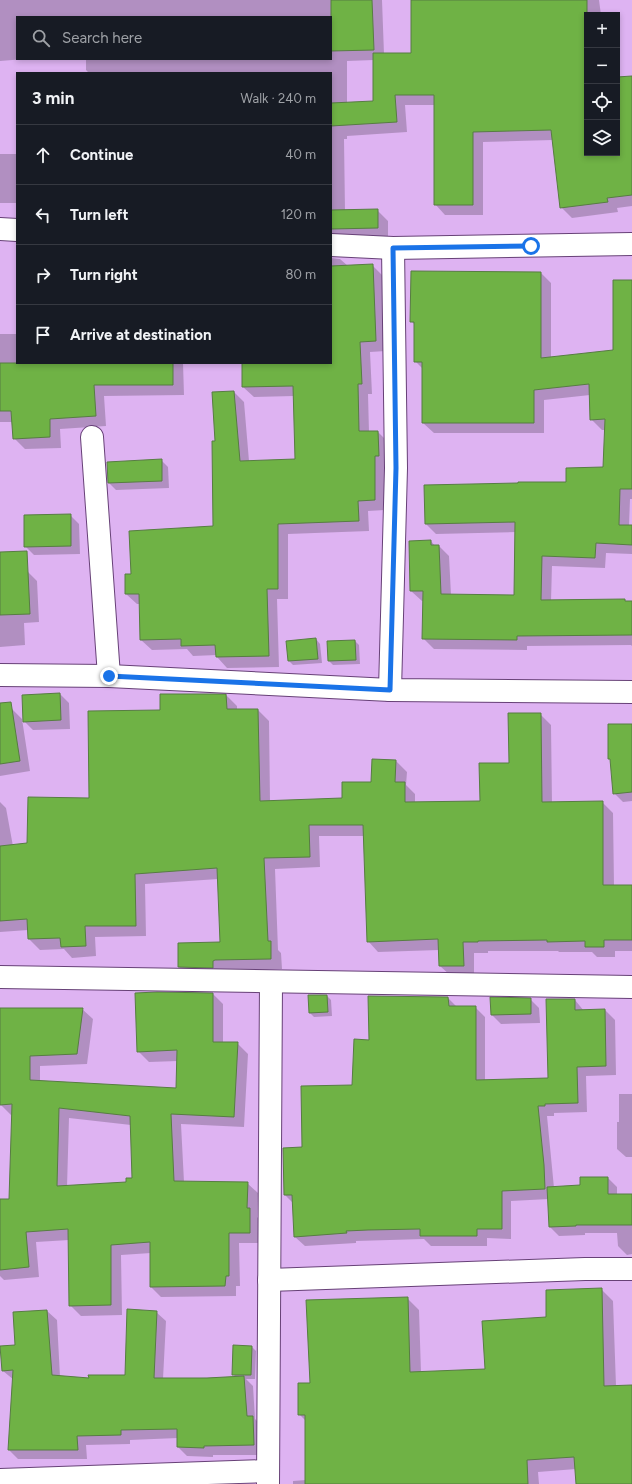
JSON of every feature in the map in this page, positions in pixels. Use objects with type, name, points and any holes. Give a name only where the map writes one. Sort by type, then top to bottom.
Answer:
[{"type":"street","points":[[0,229],[16,230]]},
{"type":"street","points":[[332,245],[393,248],[632,244]]},
{"type":"street","points":[[390,690],[396,468],[393,248]]},
{"type":"street","points":[[92,437],[109,676]]},
{"type":"street","points":[[0,675],[109,676],[390,690],[632,692]]},
{"type":"street","points":[[0,977],[632,987]]},
{"type":"street","points":[[0,1480],[267,1477],[271,982]]},
{"type":"street","points":[[269,1280],[585,1269],[632,1269]]},
{"type":"building","points":[[331,0],[372,0],[374,50],[332,51]]},
{"type":"building","points":[[411,0],[587,0],[587,12],[584,12],[584,156],[620,156],[620,77],[632,76],[632,195],[607,198],[608,202],[560,208],[551,130],[473,132],[473,205],[434,205],[434,95],[395,95],[397,122],[332,126],[332,103],[373,101],[373,53],[411,53]]},
{"type":"building","points":[[378,209],[378,228],[332,229],[332,210]]},
{"type":"building","points":[[373,264],[376,341],[360,342],[362,384],[358,384],[359,431],[378,431],[379,456],[375,456],[375,500],[358,501],[359,521],[278,524],[278,589],[267,589],[269,656],[216,657],[215,645],[181,646],[181,639],[140,640],[139,594],[125,594],[125,574],[131,574],[129,531],[213,526],[212,441],[215,441],[212,392],[234,391],[240,461],[295,459],[293,386],[242,387],[242,364],[332,364],[332,266]]},
{"type":"building","points":[[411,271],[541,272],[541,358],[613,350],[613,280],[632,280],[632,489],[620,489],[619,525],[632,525],[632,545],[596,543],[595,558],[542,556],[541,600],[625,599],[625,601],[632,601],[632,635],[517,636],[517,640],[422,639],[423,591],[410,591],[409,541],[431,540],[431,545],[439,545],[441,594],[514,595],[515,522],[425,524],[424,485],[566,482],[566,468],[603,467],[605,419],[590,420],[589,384],[534,390],[534,423],[422,423],[422,362],[414,362],[414,322],[410,322]]},
{"type":"building","points":[[0,363],[173,364],[173,385],[94,385],[96,416],[50,419],[50,437],[13,439],[11,411],[0,411]]},
{"type":"building","points":[[162,459],[162,481],[108,483],[107,462]]},
{"type":"building","points":[[71,514],[71,546],[24,547],[24,515]]},
{"type":"building","points":[[27,551],[30,614],[0,615],[0,552]]},
{"type":"building","points":[[316,638],[318,659],[288,661],[286,641]]},
{"type":"building","points":[[355,640],[356,660],[328,661],[327,641]]},
{"type":"building","points":[[60,693],[61,720],[23,722],[22,695]]},
{"type":"building","points":[[160,694],[226,694],[227,709],[258,709],[260,801],[342,798],[342,782],[371,782],[372,759],[396,760],[395,782],[405,782],[405,802],[480,801],[479,763],[509,763],[508,713],[541,713],[542,802],[603,801],[603,885],[632,885],[632,940],[604,940],[604,947],[585,947],[585,941],[547,942],[547,940],[463,942],[464,966],[439,966],[438,939],[367,942],[363,825],[309,825],[310,857],[264,858],[268,941],[271,941],[271,959],[215,960],[213,961],[213,968],[178,967],[178,943],[220,942],[217,868],[135,874],[136,926],[85,926],[86,946],[61,947],[60,938],[28,939],[27,919],[0,921],[0,846],[27,843],[28,797],[89,798],[88,711],[160,710]]},
{"type":"building","points":[[11,702],[20,761],[0,764],[0,703]]},
{"type":"building","points":[[608,724],[632,724],[632,792],[613,794],[610,759],[608,759]]},
{"type":"building","points":[[135,993],[213,993],[213,1042],[238,1042],[234,1117],[171,1114],[174,1181],[248,1182],[247,1208],[250,1208],[250,1233],[229,1233],[229,1276],[226,1276],[225,1286],[150,1287],[150,1242],[111,1245],[111,1305],[69,1306],[68,1229],[26,1232],[29,1267],[0,1270],[0,1199],[9,1199],[12,1104],[0,1105],[0,1008],[83,1008],[77,1054],[30,1056],[30,1080],[176,1088],[177,1050],[137,1052]],"holes":[[[59,1108],[130,1116],[132,1178],[126,1178],[126,1182],[57,1186]]]},
{"type":"building","points":[[308,995],[327,995],[328,1012],[309,1013]]},
{"type":"building","points":[[368,996],[448,997],[449,1006],[476,1006],[476,1080],[548,1078],[546,999],[575,999],[575,1010],[605,1009],[606,1066],[577,1067],[578,1103],[545,1104],[545,1106],[538,1106],[545,1189],[502,1191],[502,1229],[477,1229],[477,1236],[420,1236],[420,1229],[346,1231],[347,1233],[294,1237],[292,1195],[284,1195],[283,1148],[302,1147],[301,1086],[352,1085],[354,1039],[369,1040]]},
{"type":"building","points":[[490,997],[531,998],[531,1014],[491,1015]]},
{"type":"building","points":[[580,1177],[608,1177],[608,1194],[632,1194],[632,1225],[576,1225],[549,1227],[547,1187],[580,1185]]},
{"type":"building","points":[[602,1288],[604,1386],[632,1385],[632,1484],[576,1484],[574,1457],[527,1460],[528,1484],[305,1484],[305,1415],[298,1415],[298,1383],[310,1383],[306,1300],[408,1297],[410,1372],[485,1369],[482,1321],[546,1317],[546,1290]]},
{"type":"building","points":[[127,1309],[157,1311],[154,1378],[244,1376],[247,1416],[253,1416],[254,1445],[204,1446],[204,1448],[177,1447],[177,1429],[121,1430],[121,1435],[77,1436],[78,1450],[8,1450],[13,1370],[2,1371],[0,1346],[15,1345],[13,1312],[47,1310],[52,1375],[89,1378],[88,1375],[125,1375]]},
{"type":"building","points":[[233,1345],[252,1346],[251,1375],[232,1375]]},
{"type":"route","points":[[109,676],[390,690],[396,468],[393,248],[531,246]]}]
